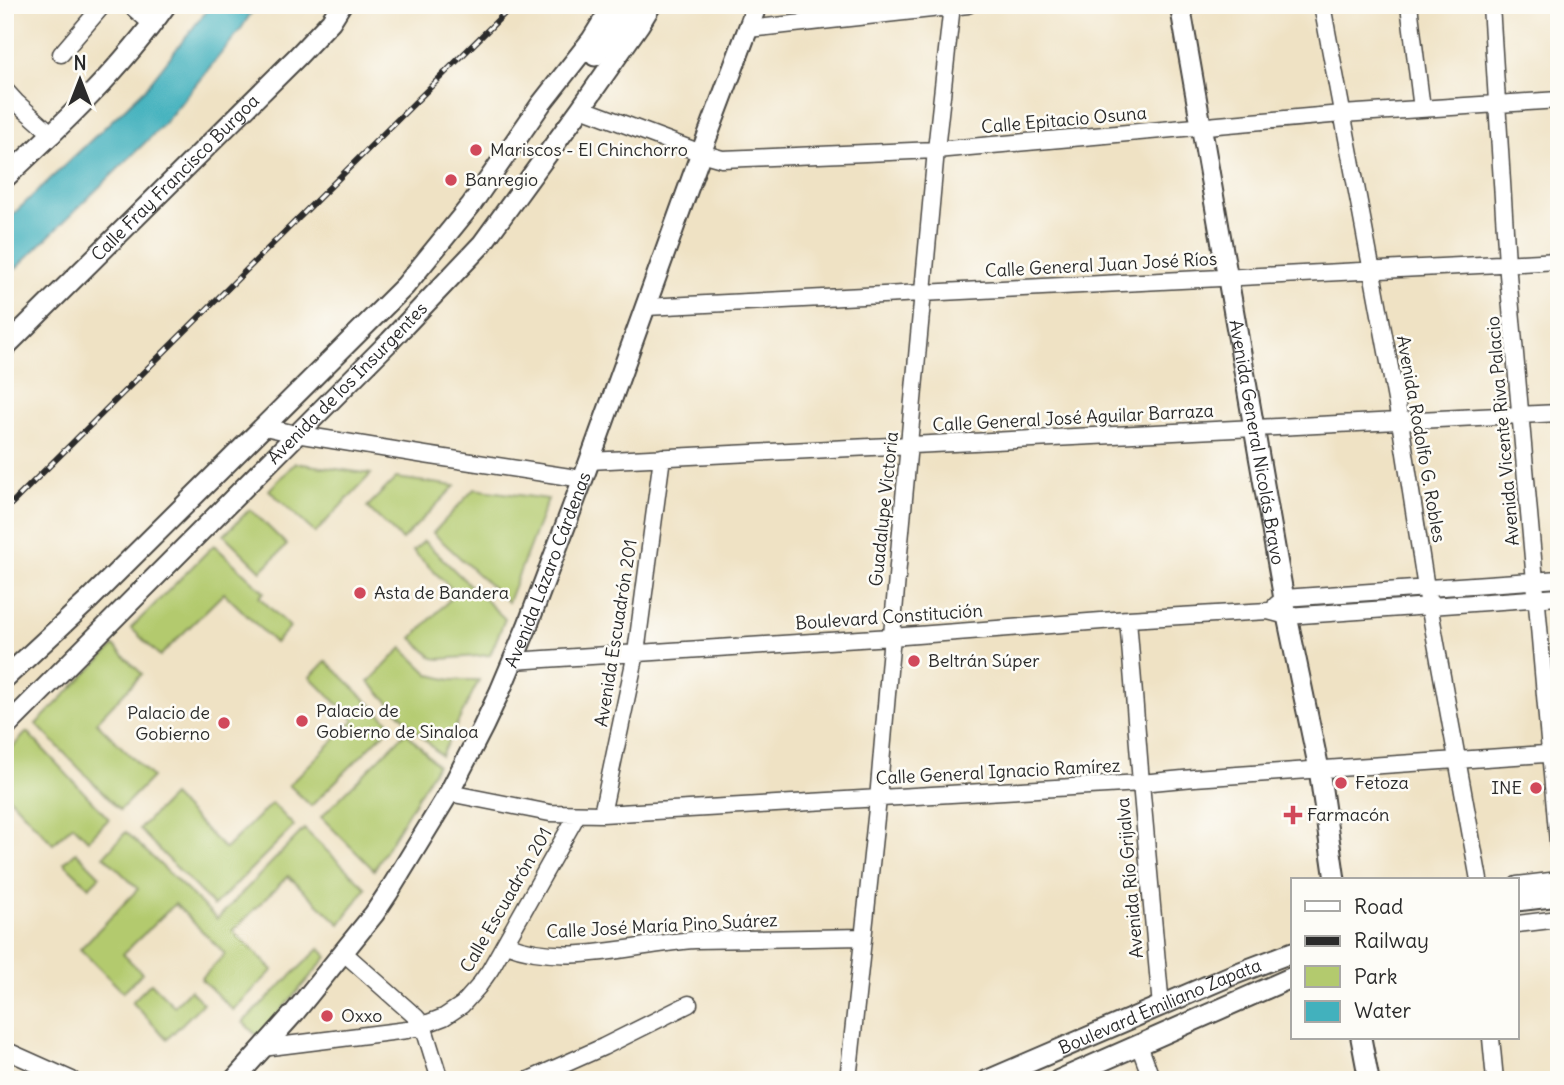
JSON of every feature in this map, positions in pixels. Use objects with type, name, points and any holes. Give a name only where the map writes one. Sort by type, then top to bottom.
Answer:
[{"type":"main road","points":[[9,169],[53,135],[119,65],[166,5]]},
{"type":"main road","name":"Calle Fray Francisco Burgoa","points":[[5,347],[288,67],[331,21],[341,5]]},
{"type":"main road","name":"Avenida de los Insurgentes","points":[[5,678],[90,599],[405,286],[471,205],[555,86],[592,39],[612,5]]},
{"type":"main road","points":[[500,163],[567,91],[631,5]]},
{"type":"main road","name":"Avenida de los Insurgentes","points":[[5,728],[398,333],[482,244],[581,108],[650,5]]},
{"type":"main road","name":"Avenida Lázaro Cárdenas","points":[[234,1080],[295,1012],[388,893],[449,793],[483,727],[513,661],[586,470],[757,5]]},
{"type":"main road","name":"Avenida General Nicolás Bravo","points":[[1180,5],[1226,278],[1255,428],[1280,608],[1319,769],[1335,878]]},
{"type":"main road","points":[[1518,901],[1559,896]]},
{"type":"main road","name":"Boulevard Emiliano Zapata","points":[[988,1080],[1291,953]]},
{"type":"main road","name":"Boulevard Emiliano Zapata","points":[[1059,1080],[1291,978]]},
{"type":"main road","points":[[1361,1040],[1364,1078]]},
{"type":"street","points":[[61,54],[103,5]]},
{"type":"street","points":[[130,5],[152,24]]},
{"type":"street","points":[[748,29],[968,5]]},
{"type":"street","name":"Avenida Rodolfo G. Robles","points":[[1322,5],[1400,421],[1426,588],[1479,878]]},
{"type":"street","points":[[1409,5],[1422,108]]},
{"type":"street","name":"Avenida Vicente Riva Palacio","points":[[1491,5],[1507,263],[1536,599],[1555,754],[1559,854]]},
{"type":"street","name":"Guadalupe Victoria","points":[[848,1080],[878,799],[951,6]]},
{"type":"street","points":[[5,90],[53,135]]},
{"type":"street","name":"Calle Epitacio Osuna","points":[[581,108],[722,159],[936,150],[1342,114],[1559,100]]},
{"type":"street","name":"Calle General Juan José Ríos","points":[[646,307],[1559,261]]},
{"type":"street","name":"Calle General José Aguilar Barraza","points":[[265,427],[487,466],[586,470],[662,457],[1559,413]]},
{"type":"street","name":"Avenida Escuadrón 201","points":[[602,814],[636,653],[662,457]]},
{"type":"street","name":"Boulevard Constitución","points":[[513,661],[1128,620],[1280,608],[1426,588],[1559,579]]},
{"type":"street","name":"Boulevard Constitución","points":[[1280,608],[1430,606],[1559,597]]},
{"type":"street","name":"Avenida Río Grijalva","points":[[1128,620],[1161,1007]]},
{"type":"street","name":"Calle General Ignacio Ramírez","points":[[449,793],[520,808],[577,815],[1141,783],[1555,754]]},
{"type":"street","name":"Calle Escuadrón 201","points":[[262,1048],[407,1030],[444,1017],[462,1005],[478,987],[506,944],[577,815]]},
{"type":"street","points":[[1518,885],[1559,880]]},
{"type":"street","points":[[1518,924],[1559,919]]},
{"type":"street","name":"Calle José María Pino Suárez","points":[[506,944],[521,950],[567,955],[672,941],[863,937]]},
{"type":"street","points":[[344,952],[423,1026],[440,1080]]},
{"type":"street","points":[[529,1080],[689,1004]]},
{"type":"street","points":[[1491,1040],[1495,1080]]},
{"type":"street","points":[[1139,1045],[1152,1080]]},
{"type":"street","points":[[5,1049],[72,1080]]},
{"type":"green space","points":[[295,463],[371,474],[315,533],[269,490]]},
{"type":"green space","points":[[396,478],[455,486],[402,540],[367,507]]},
{"type":"green space","points":[[474,489],[548,499],[508,602],[433,533]]},
{"type":"green space","points":[[250,509],[287,545],[261,571],[224,535]]},
{"type":"green space","points":[[424,541],[505,619],[490,655],[433,658],[412,638],[456,593],[413,551]]},
{"type":"green space","points":[[214,545],[264,592],[259,597],[290,627],[275,643],[224,593],[160,656],[131,628]]},
{"type":"green space","points":[[114,646],[142,674],[96,722],[152,777],[120,810],[36,724]]},
{"type":"green space","points":[[402,648],[430,675],[451,680],[479,680],[441,756],[369,682]]},
{"type":"green space","points":[[326,661],[392,725],[311,806],[289,785],[354,720],[310,677]]},
{"type":"green space","points":[[27,732],[109,819],[88,840],[73,825],[53,844],[5,793],[5,755]]},
{"type":"green space","points":[[406,732],[437,765],[374,870],[321,817]]},
{"type":"green space","points":[[172,796],[225,849],[272,803],[294,826],[214,906],[139,829]]},
{"type":"green space","points":[[304,829],[366,888],[340,924],[288,876],[233,931],[273,970],[233,1010],[201,979],[225,954],[175,904],[123,954],[142,973],[123,992],[80,949],[138,889],[104,856],[126,832],[217,919]]},
{"type":"green space","points":[[76,852],[100,876],[89,887],[64,863]]},
{"type":"green space","points":[[320,948],[327,957],[258,1037],[243,1022]]},
{"type":"green space","points":[[151,983],[174,1006],[190,990],[203,1003],[167,1039],[132,1002]]},
{"type":"water","points":[[211,5],[256,5],[241,29],[162,126],[5,279],[5,222],[145,89]]},
{"type":"railway","points":[[5,510],[513,5]]},
{"type":"place","name":"Mariscos - El Chinchorro","points":[[476,150]]},
{"type":"place","name":"Banregio","points":[[451,180]]},
{"type":"place","name":"Asta de Bandera","points":[[360,593]]},
{"type":"place","name":"Beltrán Súper","points":[[914,661]]},
{"type":"place","name":"Palacio de Gobierno de Sinaloa","points":[[302,721]]},
{"type":"place","name":"Palacio de Gobierno","points":[[224,723]]},
{"type":"place","name":"Fetoza","points":[[1341,783]]},
{"type":"place","name":"INE","points":[[1536,788]]},
{"type":"place","name":"Farmacón","points":[[1293,815]]},
{"type":"place","name":"Oxxo","points":[[327,1016]]}]
